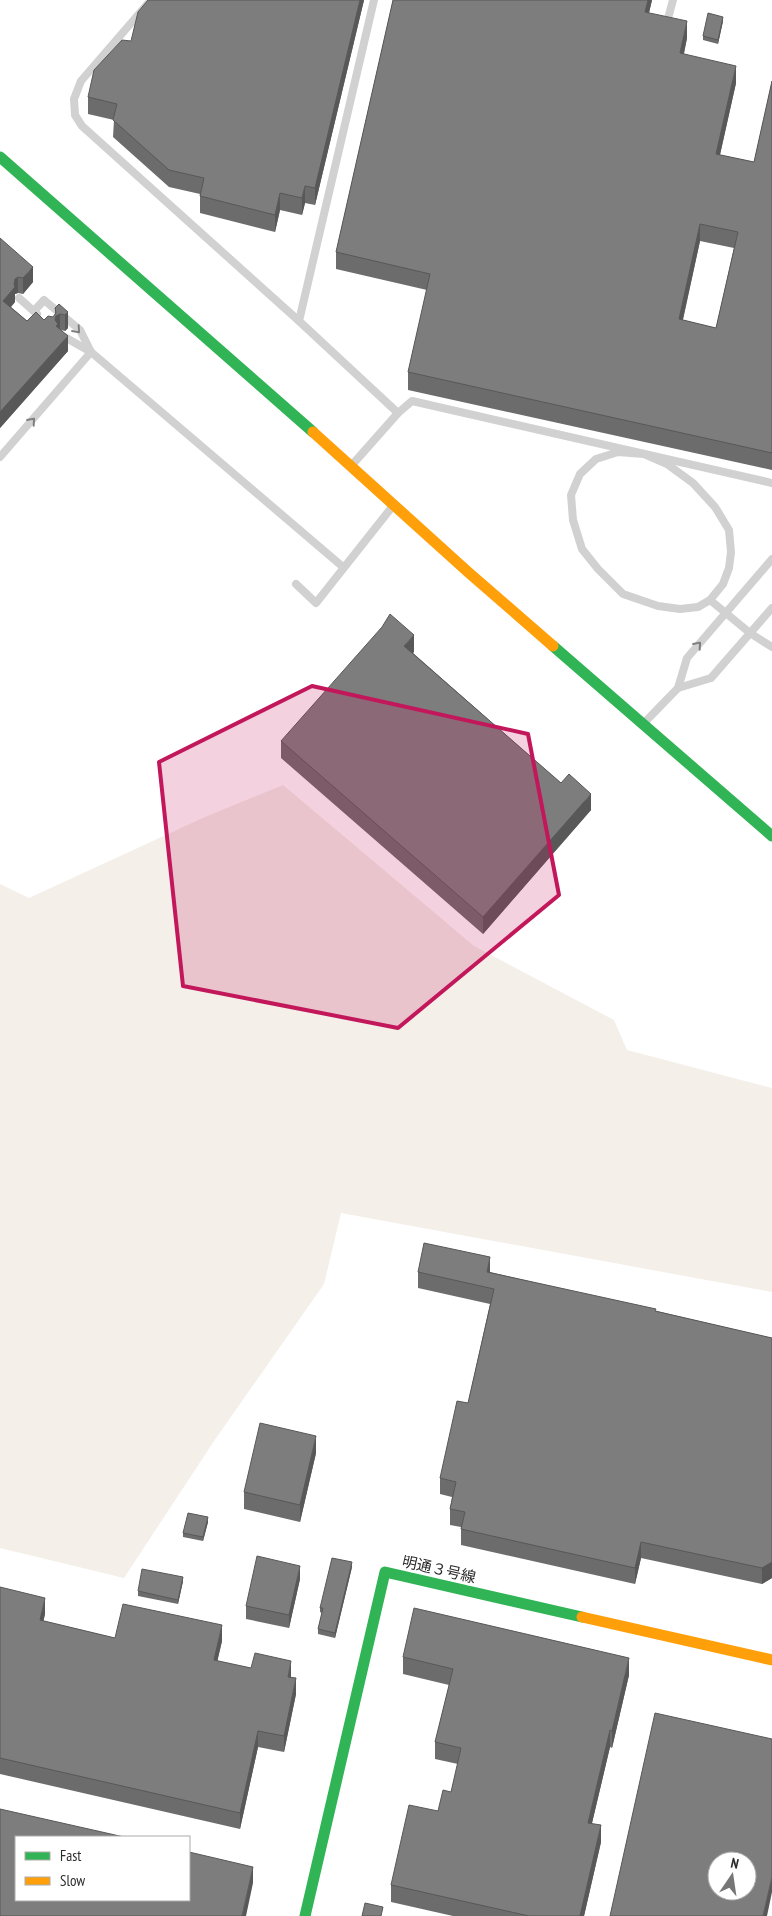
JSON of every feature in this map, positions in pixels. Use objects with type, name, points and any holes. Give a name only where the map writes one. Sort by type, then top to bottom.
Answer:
[{"type":"street","points":[[0,157],[772,836]]},
{"type":"street","name":"明通３号線","points":[[305,1916],[384,1572],[772,1660]]},
{"type":"lane","points":[[151,0],[81,81],[74,99],[75,115],[82,126],[94,138],[300,321],[398,413]]},
{"type":"lane","points":[[300,321],[374,0]]},
{"type":"lane","points":[[667,22],[672,0]]},
{"type":"lane","points":[[19,298],[46,322]]},
{"type":"lane","points":[[34,311],[44,300],[80,330],[91,352]]},
{"type":"lane","points":[[61,336],[91,352],[343,567]]},
{"type":"lane","points":[[0,458],[91,352]]},
{"type":"lane","points":[[351,467],[398,413],[412,401],[772,482]]},
{"type":"lane","points":[[618,452],[644,454],[667,464],[693,483],[715,507],[729,530],[731,552],[729,568],[723,584],[710,600],[698,607],[680,609],[658,606],[624,594],[598,569],[582,548],[573,520],[571,495],[580,474],[596,459],[618,452]]},
{"type":"lane","points":[[296,584],[316,602],[394,505]]},
{"type":"lane","points":[[643,724],[678,688],[687,658],[772,559]]},
{"type":"lane","points":[[710,600],[727,612],[750,633],[772,647]]},
{"type":"lane","points":[[678,688],[711,678],[772,608]]},
{"type":"highlighted area","points":[[312,686],[528,734],[559,895],[398,1028],[183,986],[159,762]]},
{"type":"shaded area","points":[[283,785],[474,946],[614,1020],[627,1050],[772,1088],[772,1292],[341,1213],[324,1284],[214,1441],[124,1578],[0,1548],[0,884],[29,898],[205,817]]},
{"type":"building","points":[[148,0],[360,0],[315,188],[305,186],[302,198],[280,193],[275,215],[200,196],[204,178],[169,170],[113,120],[117,104],[88,97],[94,70],[122,40],[131,41],[138,12]]},
{"type":"building","points":[[393,0],[648,0],[645,12],[687,21],[680,53],[736,66],[716,154],[754,162],[772,81],[772,453],[408,372],[430,274],[336,252]],"holes":[[[700,224],[738,232],[716,328],[679,319]]]},
{"type":"building","points":[[708,13],[723,17],[718,40],[703,36]]},
{"type":"building","points":[[0,238],[33,267],[23,278],[18,277],[15,279],[15,287],[3,301],[27,321],[36,312],[44,320],[48,316],[53,317],[56,313],[55,308],[59,304],[68,312],[65,315],[60,314],[56,316],[55,320],[58,324],[56,326],[68,336],[0,412]]},
{"type":"building","points":[[390,614],[414,635],[404,646],[561,783],[569,774],[591,794],[483,917],[281,741],[382,627]]},
{"type":"building","points":[[424,1243],[490,1257],[487,1272],[656,1309],[655,1311],[772,1338],[772,1562],[762,1568],[641,1542],[635,1568],[461,1529],[465,1512],[450,1509],[456,1482],[440,1478],[457,1401],[468,1403],[494,1289],[418,1272]]},
{"type":"building","points":[[260,1423],[316,1436],[300,1505],[244,1492]]},
{"type":"building","points":[[188,1513],[208,1517],[203,1537],[183,1533]]},
{"type":"building","points":[[257,1556],[300,1566],[289,1615],[246,1606]]},
{"type":"building","points":[[332,1558],[352,1562],[335,1633],[318,1629],[323,1608],[320,1608]]},
{"type":"building","points":[[142,1569],[183,1577],[178,1600],[138,1591]]},
{"type":"building","points":[[0,1587],[45,1598],[40,1620],[115,1638],[123,1604],[222,1625],[214,1660],[251,1668],[255,1653],[291,1661],[288,1677],[296,1678],[284,1736],[258,1731],[240,1813],[0,1758]]},
{"type":"building","points":[[414,1608],[629,1658],[588,1823],[601,1825],[580,1916],[529,1916],[391,1885],[409,1805],[438,1811],[443,1790],[451,1792],[461,1748],[435,1742],[453,1669],[403,1657]]},
{"type":"building","points":[[655,1713],[772,1739],[772,1877],[763,1916],[610,1916]]},
{"type":"building","points":[[0,1809],[120,1836],[15,1836],[15,1901],[190,1901],[190,1852],[253,1867],[242,1916],[0,1916]]},
{"type":"building","points":[[365,1903],[383,1907],[381,1916],[362,1916]]},
{"type":"traffic: fast","points":[[0,157],[313,432]]},
{"type":"traffic: fast","points":[[553,646],[772,836]]},
{"type":"traffic: fast","points":[[305,1916],[385,1572],[582,1617]]},
{"type":"traffic: slow","points":[[313,432],[553,646]]},
{"type":"traffic: slow","points":[[582,1617],[772,1660]]}]
